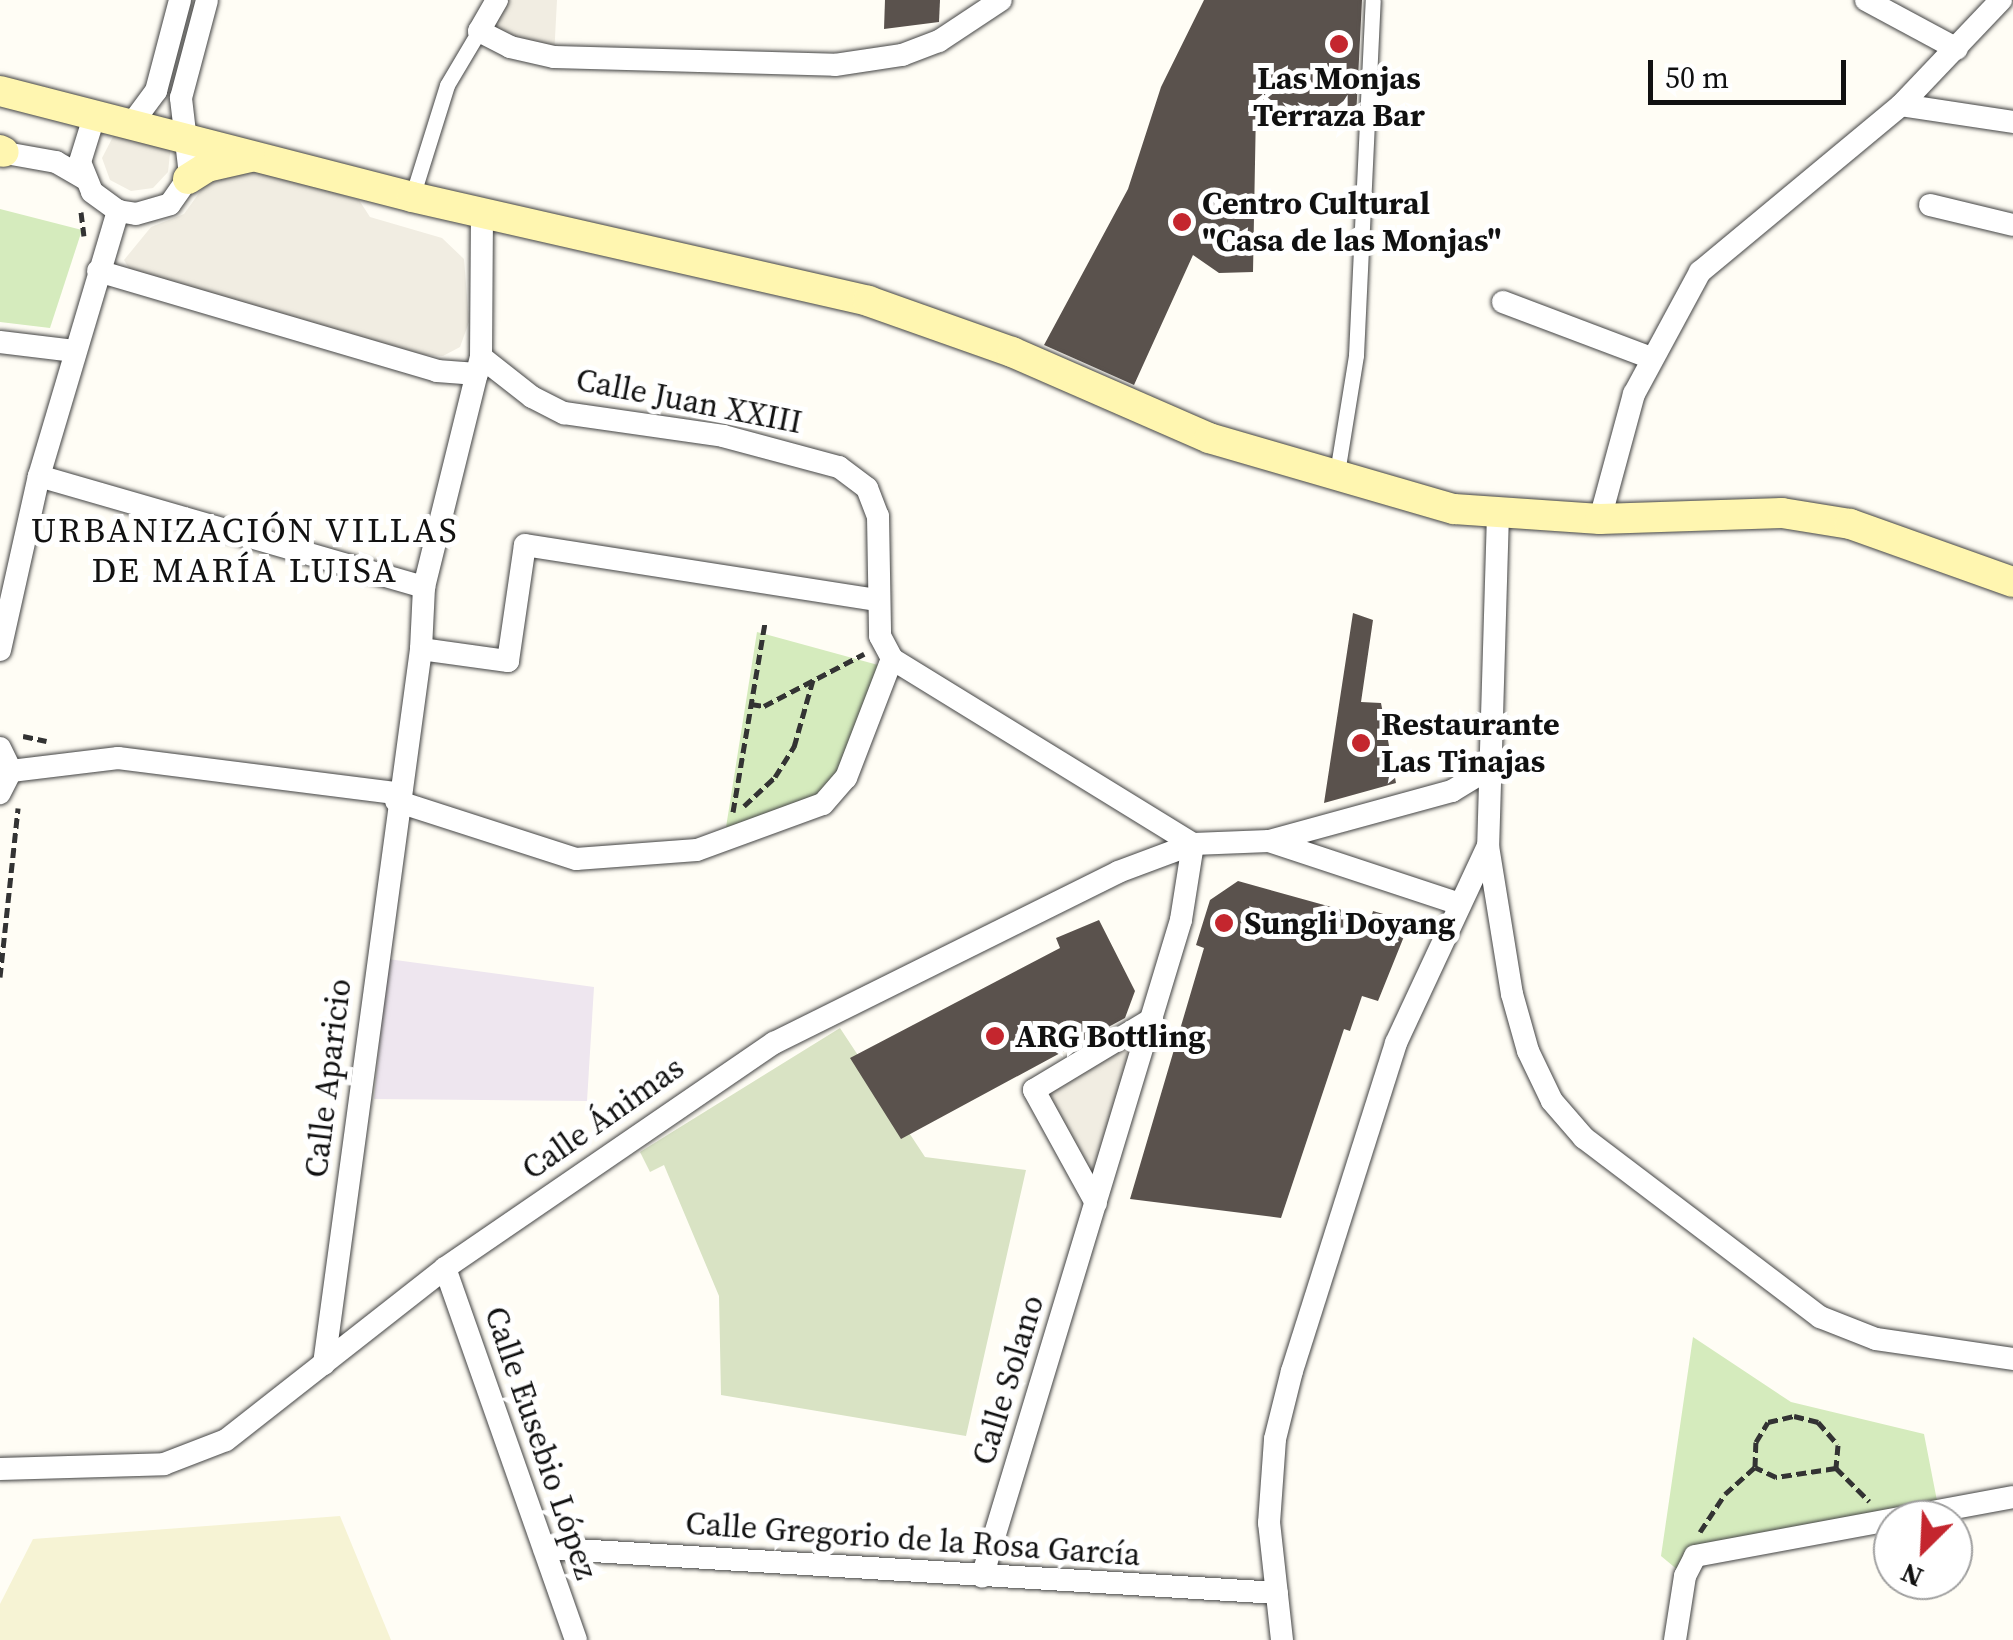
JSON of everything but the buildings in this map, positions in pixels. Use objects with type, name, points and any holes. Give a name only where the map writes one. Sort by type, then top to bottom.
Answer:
[{"type":"main road","points":[[0,91],[412,197],[883,306],[1012,352],[1210,438],[1336,479],[1498,514],[1600,518],[1782,512],[1850,524],[2013,582]]},
{"type":"main road","points":[[188,180],[207,167],[256,156]]},
{"type":"street","points":[[130,126],[156,91],[180,0]]},
{"type":"street","points":[[2,151],[56,162],[77,187],[118,211],[154,212],[170,204],[188,180],[190,139],[181,98],[207,0]]},
{"type":"street","points":[[412,197],[447,84],[497,0]]},
{"type":"street","points":[[479,31],[510,47],[554,56],[835,65],[902,55],[939,40],[1001,0]]},
{"type":"street","points":[[1336,479],[1356,355],[1373,0]]},
{"type":"street","points":[[1866,0],[1957,48]]},
{"type":"street","points":[[1600,518],[1615,446],[1651,358],[1700,272],[1901,105],[2002,0]]},
{"type":"street","points":[[1901,105],[2013,122]]},
{"type":"street","points":[[77,187],[94,116]]},
{"type":"street","points":[[1930,204],[2013,225]]},
{"type":"street","points":[[0,650],[39,476],[118,211]]},
{"type":"street","points":[[98,271],[437,371],[479,366],[482,214]]},
{"type":"street","points":[[1502,302],[1651,358]]},
{"type":"street","points":[[0,342],[74,352]]},
{"type":"street","name":"Calle Aparicio","points":[[324,1364],[397,797],[422,649],[424,587],[479,366]]},
{"type":"street","name":"Calle Juan XXIII","points":[[479,366],[564,412],[722,436],[839,467],[867,488],[878,516],[880,636],[892,659]]},
{"type":"street","points":[[39,476],[424,587]]},
{"type":"street","points":[[1498,514],[1488,846],[1528,1051],[1552,1102],[1584,1138],[1820,1317],[1876,1338],[2013,1359]]},
{"type":"street","points":[[422,649],[508,661],[525,544],[878,600]]},
{"type":"street","points":[[0,552],[24,554]]},
{"type":"street","points":[[11,771],[118,758],[397,797],[576,859],[698,850],[823,804],[846,778],[892,659],[1193,844]]},
{"type":"street","points":[[0,794],[11,771],[6,738]]},
{"type":"street","name":"Calle Ánimas","points":[[0,1469],[164,1464],[226,1440],[446,1268],[774,1043],[1118,872],[1193,844],[1269,841],[1452,791],[1490,768]]},
{"type":"street","name":"Calle Ánimas","points":[[1269,841],[1459,904]]},
{"type":"street","name":"Calle Solano","points":[[982,1577],[1181,920],[1193,844]]},
{"type":"street","points":[[1282,1640],[1270,1522],[1274,1439],[1396,1043],[1488,846]]},
{"type":"street","points":[[1096,1203],[1034,1090],[1152,1018]]},
{"type":"street","name":"Calle Eusebio López","points":[[446,1268],[576,1640]]},
{"type":"street","points":[[1973,1505],[2013,1497]]},
{"type":"street","points":[[1675,1640],[1685,1576],[1695,1556],[1873,1523]]},
{"type":"street","name":"Calle Gregorio de la Rosa García","points":[[544,1548],[1278,1593]]},
{"type":"path","points":[[77,187],[84,237]]},
{"type":"path","points":[[765,622],[733,812],[775,778],[794,746],[812,680]]},
{"type":"path","points":[[751,704],[764,706],[864,654]]},
{"type":"path","points":[[6,738],[49,741],[48,766]]},
{"type":"path","points":[[0,977],[16,822],[25,797]]},
{"type":"path","points":[[1695,1556],[1701,1524],[1755,1467],[1756,1442],[1768,1422],[1794,1416],[1818,1422],[1838,1445],[1836,1468]]},
{"type":"path","points":[[1755,1467],[1776,1477],[1836,1468],[1864,1490],[1873,1508]]},
{"type":"shaded area","points":[[497,0],[557,0],[554,57],[479,31]]},
{"type":"shaded area","points":[[117,129],[171,144],[168,172],[153,188],[131,191],[110,180],[102,158]]},
{"type":"shaded area","points":[[251,167],[359,200],[370,217],[442,238],[464,259],[469,322],[460,347],[443,356],[425,355],[130,270],[124,260],[151,227],[184,214],[204,186]]},
{"type":"shaded area","points":[[388,959],[594,987],[587,1101],[374,1099]]},
{"type":"shaded area","points":[[1152,1019],[1096,1203],[1034,1090]]},
{"type":"shaded area","points":[[340,1516],[391,1640],[0,1640],[0,1604],[33,1539]]},
{"type":"green space","points":[[0,209],[82,230],[50,328],[0,322]]},
{"type":"green space","points":[[757,632],[889,668],[823,804],[724,840]]},
{"type":"green space","points":[[840,1028],[925,1157],[1026,1170],[966,1436],[721,1395],[719,1296],[664,1165],[650,1172],[640,1152]]},
{"type":"green space","points":[[1693,1337],[1791,1402],[1924,1434],[1937,1500],[1873,1500],[1873,1523],[1695,1556],[1685,1576],[1661,1556]]},
{"type":"place","name":"Las Monjas Terraza Bar","points":[[1339,44]]},
{"type":"place","name":"Centro Cultural \"Casa de las Monjas\"","points":[[1182,222]]},
{"type":"place","name":"Restaurante Las Tinajas","points":[[1361,743]]},
{"type":"place","name":"Sungli Doyang","points":[[1224,923]]},
{"type":"place","name":"ARG Bottling","points":[[995,1036]]},
{"type":"district","name":"URBANIZACIÓN VILLAS DE MARÍA LUISA","points":[[245,550]]}]
